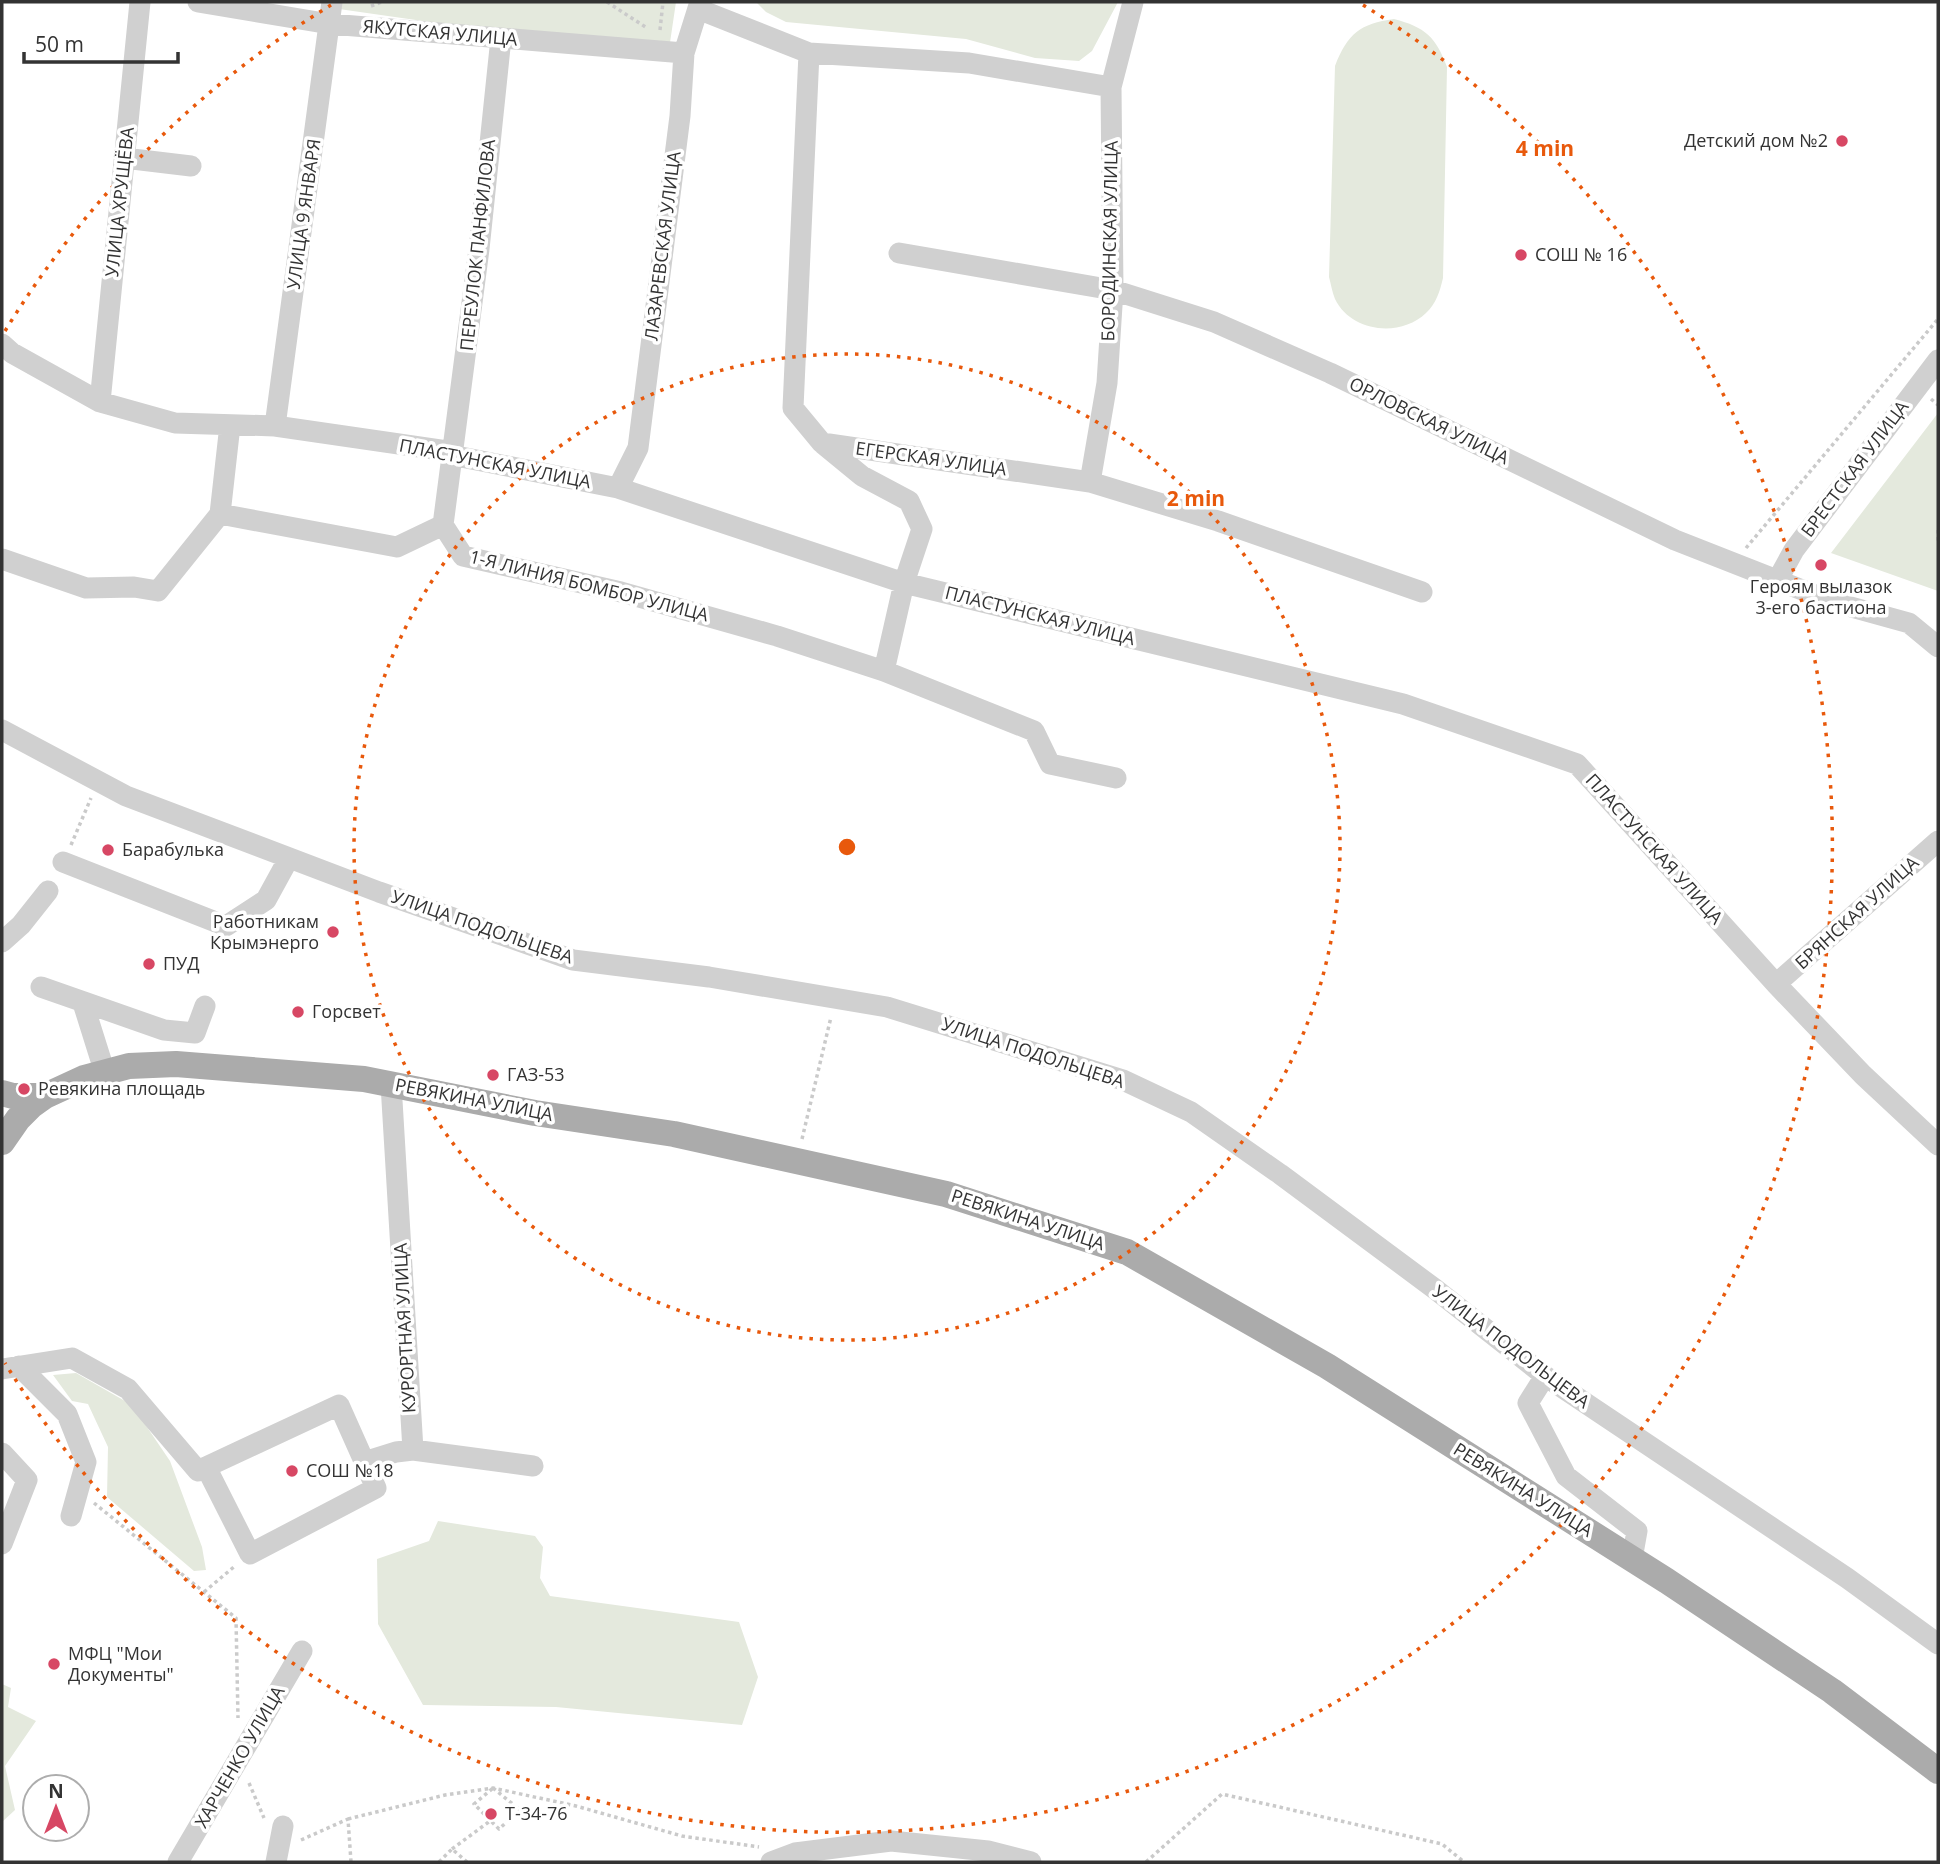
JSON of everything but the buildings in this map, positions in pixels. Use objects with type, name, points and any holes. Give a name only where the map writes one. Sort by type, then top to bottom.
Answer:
[{"type":"main road","name":"РЕВЯКИНА УЛИЦА","points":[[2,1142],[18,1119],[45,1097],[84,1078],[129,1066],[176,1064],[365,1079],[535,1113],[674,1134],[946,1194],[1127,1252],[1327,1366],[1632,1559],[1832,1691],[1938,1771]]},
{"type":"main road","points":[[2,1093],[13,1097],[45,1097]]},
{"type":"street","name":"УЛИЦА ХРУЩЁВА","points":[[100,402],[140,2]]},
{"type":"street","name":"ЯКУТСКАЯ УЛИЦА","points":[[198,2],[330,24],[684,53]]},
{"type":"street","name":"УЛИЦА 9 ЯНВАРЯ","points":[[275,426],[332,2]]},
{"type":"street","name":"БОРОДИНСКАЯ УЛИЦА","points":[[1090,482],[1107,383],[1113,290],[1111,87],[1133,2]]},
{"type":"street","points":[[699,5],[809,53],[970,63],[1111,87]]},
{"type":"street","name":"ЛАЗАРЕВСКАЯ УЛИЦА","points":[[618,488],[638,448],[680,116],[684,53],[699,5]]},
{"type":"street","name":"ПЕРЕУЛОК ПАНФИЛОВА","points":[[443,525],[479,249],[500,38]]},
{"type":"street","points":[[809,53],[793,408],[822,443],[862,475],[909,501],[922,529],[904,583],[884,671]]},
{"type":"street","points":[[124,158],[191,166]]},
{"type":"street","name":"ОРЛОВСКАЯ УЛИЦА","points":[[900,253],[1113,290],[1214,322],[1330,373],[1675,540],[1833,602],[1909,623],[1938,647]]},
{"type":"street","name":"ПЛАСТУНСКАЯ УЛИЦА","points":[[2,344],[12,353],[100,402],[175,423],[275,426],[454,452],[456,456],[618,488],[904,583],[1403,704],[1577,764],[1776,984],[1863,1075],[1938,1145]]},
{"type":"street","name":"БРЕСТСКАЯ УЛИЦА","points":[[1777,581],[1794,550],[1938,360]]},
{"type":"street","points":[[2,559],[86,588],[134,587],[158,591],[220,514],[230,425]]},
{"type":"street","name":"ЕГЕРСКАЯ УЛИЦА","points":[[822,443],[1090,482],[1219,522],[1422,592]]},
{"type":"street","points":[[220,514],[397,547],[443,525]]},
{"type":"street","name":"1-Я ЛИНИЯ БОМБОР УЛИЦА","points":[[443,525],[463,556],[621,592],[777,636],[884,671],[1034,731],[1050,764],[1116,778]]},
{"type":"street","name":"УЛИЦА ПОДОЛЬЦЕВА","points":[[2,730],[127,796],[289,858],[573,960],[709,977],[887,1007],[1123,1080],[1191,1112],[1435,1289],[1545,1377],[1847,1578],[1938,1644]]},
{"type":"street","name":"БРЯНСКАЯ УЛИЦА","points":[[1776,984],[1938,841]]},
{"type":"street","points":[[63,862],[226,926],[266,901],[289,858]]},
{"type":"street","points":[[2,942],[21,926],[48,891]]},
{"type":"street","points":[[41,987],[164,1030],[195,1033],[205,1006]]},
{"type":"street","points":[[83,1003],[105,1073]]},
{"type":"street","name":"КУРОРТНАЯ УЛИЦА","points":[[391,1084],[413,1450]]},
{"type":"street","points":[[11,1368],[72,1358],[128,1389],[198,1471],[206,1467],[339,1405],[376,1488],[250,1554],[206,1467]]},
{"type":"street","points":[[11,1368],[67,1414],[86,1462],[71,1516]]},
{"type":"street","points":[[1545,1377],[1528,1403],[1566,1476],[1637,1531],[1632,1559]]},
{"type":"street","points":[[364,1462],[396,1452],[413,1450],[533,1466]]},
{"type":"street","points":[[2,1453],[27,1480],[2,1545]]},
{"type":"street","name":"ХАРЧЕНКО УЛИЦА","points":[[178,1862],[302,1651]]},
{"type":"street","points":[[277,1856],[283,1826]]},
{"type":"street","points":[[771,1862],[795,1853],[891,1842],[988,1852],[1031,1862]]},
{"type":"path","points":[[659,36],[663,2]]},
{"type":"path","points":[[1734,564],[1938,319]]},
{"type":"path","points":[[1938,530],[1938,542]]},
{"type":"path","points":[[63,862],[98,780]]},
{"type":"path","points":[[803,1139],[835,999]]},
{"type":"path","points":[[93,1503],[236,1618],[238,1721]]},
{"type":"path","points":[[204,1592],[225,1576]]},
{"type":"path","points":[[239,1759],[277,1856],[348,1819],[444,1795],[493,1788],[576,1806],[682,1836],[795,1853]]},
{"type":"path","points":[[493,1788],[520,1810],[499,1829],[474,1804],[493,1788]]},
{"type":"path","points":[[1146,1862],[1222,1794],[1442,1844],[1464,1862]]},
{"type":"path","points":[[348,1819],[352,1862]]},
{"type":"path","points":[[439,1862],[490,1821]]},
{"type":"path","points":[[452,1849],[467,1862]]},
{"type":"shaded area","points":[[340,2],[676,2],[668,56],[339,9]]},
{"type":"shaded area","points":[[756,2],[1118,2],[1092,51],[1079,61],[1035,58],[966,39],[786,22],[766,12]]},
{"type":"shaded area","points":[[1394,19],[1414,26],[1428,35],[1447,67],[1443,278],[1437,297],[1426,313],[1403,326],[1377,328],[1352,319],[1342,310],[1335,299],[1329,277],[1335,66],[1345,45],[1357,32],[1372,24]]},
{"type":"shaded area","points":[[1938,413],[1938,591],[1831,553]]},
{"type":"shaded area","points":[[76,1373],[132,1405],[170,1461],[202,1547],[206,1570],[194,1571],[107,1497],[108,1447],[88,1404],[72,1401],[53,1375]]},
{"type":"shaded area","points":[[438,1521],[535,1536],[543,1547],[540,1578],[550,1596],[739,1622],[758,1677],[742,1725],[556,1707],[423,1705],[378,1624],[377,1559],[429,1541]]},
{"type":"shaded area","points":[[2,1684],[11,1688],[8,1707],[36,1721],[5,1766],[15,1810],[2,1822]]},
{"type":"place","name":"Детский дом №2","points":[[1842,141]]},
{"type":"place","name":"СОШ № 16","points":[[1521,255]]},
{"type":"place","name":"Героям вылазок 3-его бастиона","points":[[1821,565]]},
{"type":"place","name":"Барабулька","points":[[108,850]]},
{"type":"place","name":"Работникам Крымэнерго","points":[[333,932]]},
{"type":"place","name":"ПУД","points":[[149,964]]},
{"type":"place","name":"Горсвет","points":[[298,1012]]},
{"type":"place","name":"ГАЗ-53","points":[[493,1075]]},
{"type":"place","name":"Ревякина площадь","points":[[24,1089]]},
{"type":"place","name":"СОШ №18","points":[[292,1471]]},
{"type":"place","name":"МФЦ \"Мои Документы\"","points":[[54,1664]]},
{"type":"place","name":"Т-34-76","points":[[491,1814]]}]
